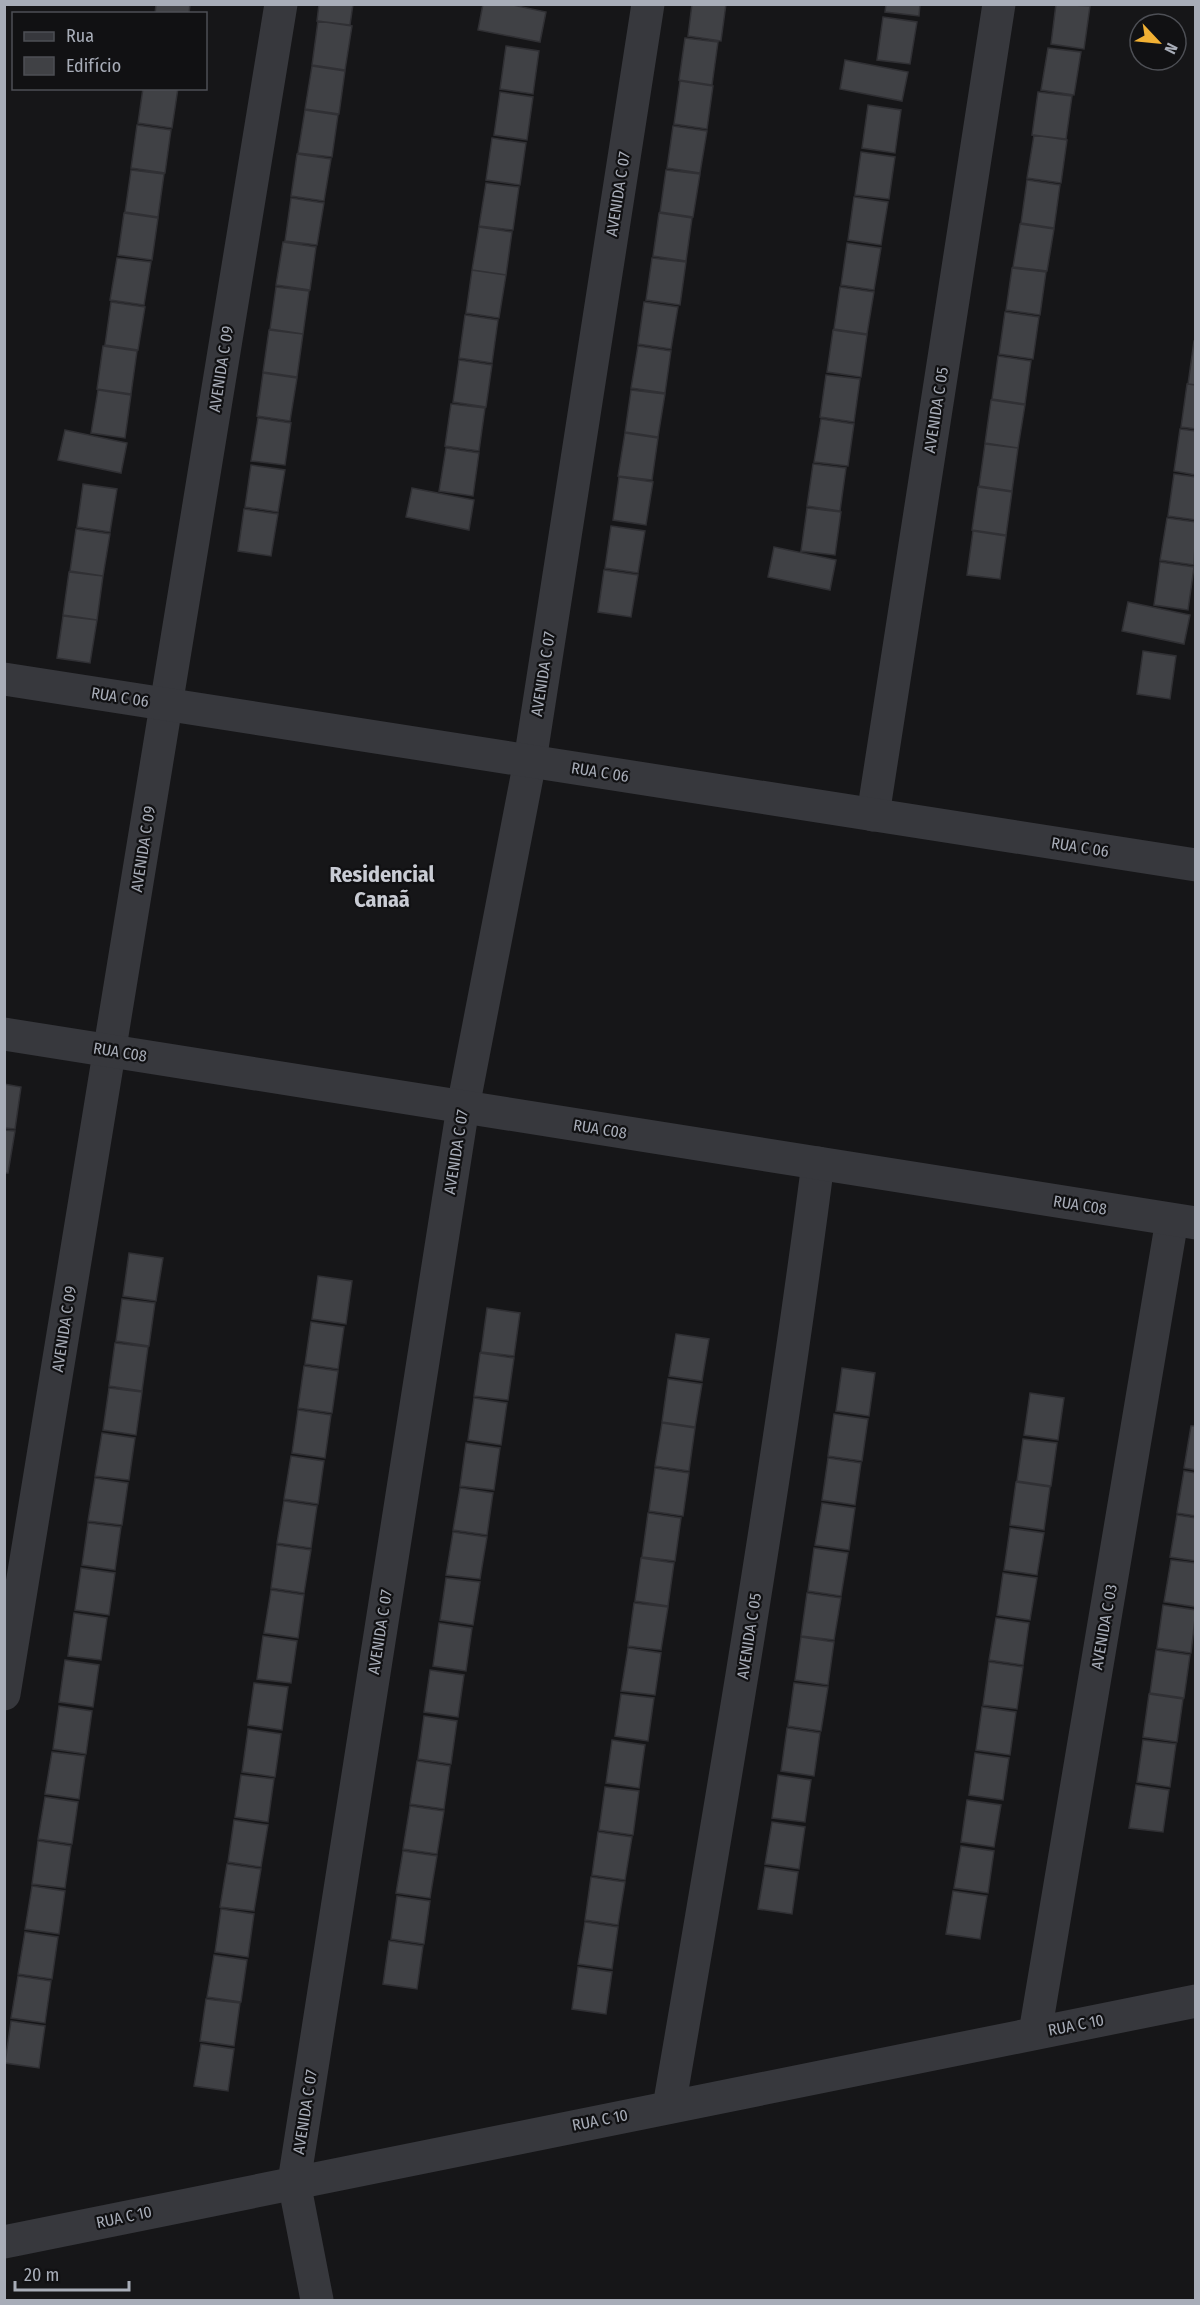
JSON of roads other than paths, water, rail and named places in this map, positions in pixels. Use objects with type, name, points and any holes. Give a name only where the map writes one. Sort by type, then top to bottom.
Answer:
[{"type":"street","name":"AVENIDA C 09","points":[[4,1694],[281,4]]},
{"type":"street","name":"AVENIDA C 07","points":[[317,2301],[294,2182],[463,1107],[530,761],[648,4]]},
{"type":"street","name":"AVENIDA C 05","points":[[873,815],[999,4]]},
{"type":"street","name":"RUA C 06","points":[[4,679],[1196,865]]},
{"type":"street","name":"RUA C08","points":[[4,1034],[1184,1222]]},
{"type":"street","name":"AVENIDA C 05","points":[[669,2107],[740,1699],[792,1362],[818,1163]]},
{"type":"street","name":"AVENIDA C 03","points":[[1035,2033],[1184,1222]]},
{"type":"street","name":"RUA C 10","points":[[4,2242],[1196,2001]]},
{"type":"district","name":"Residencial Canaã","points":[[382,886]]}]
